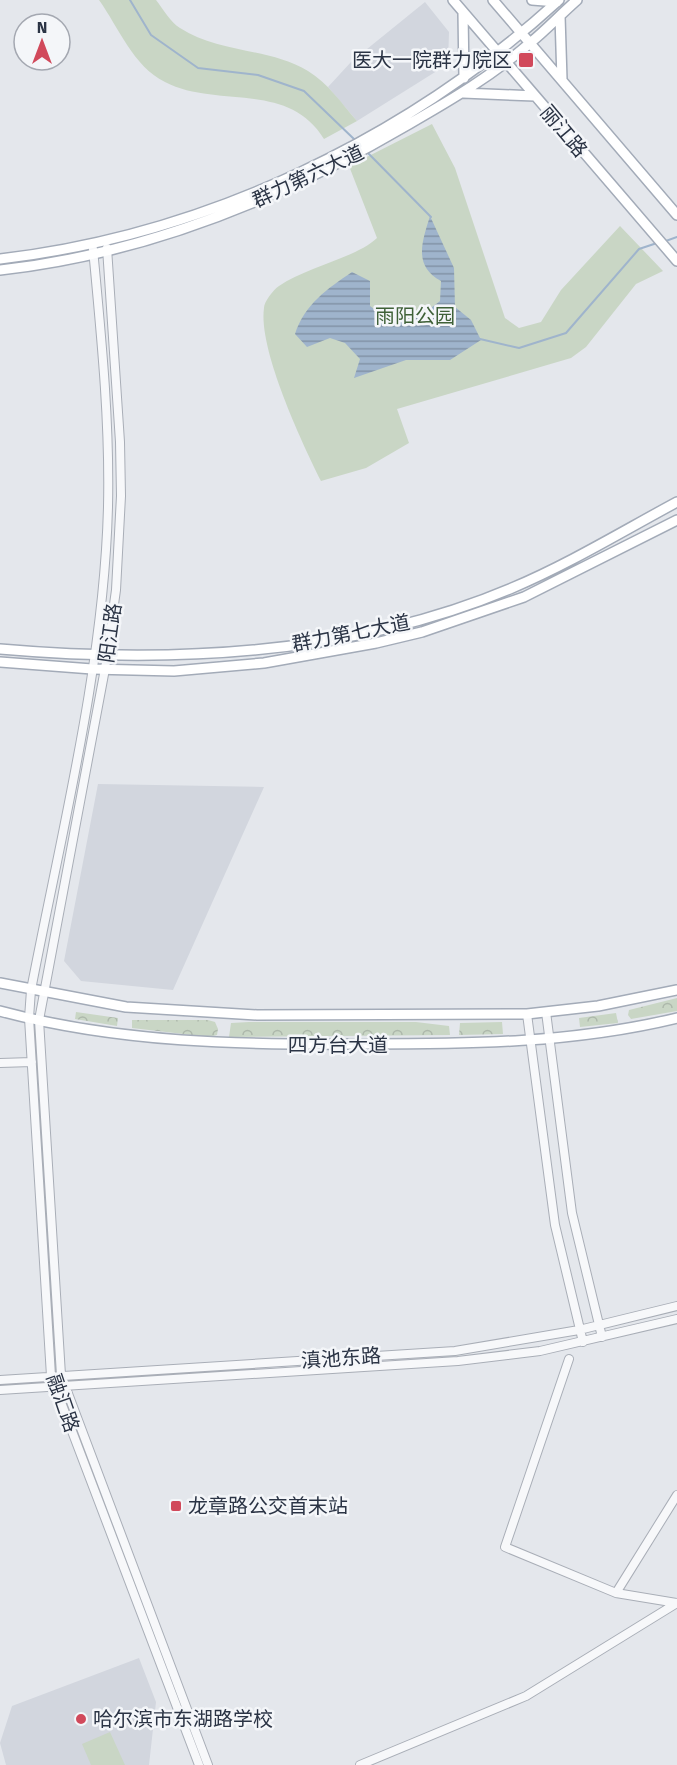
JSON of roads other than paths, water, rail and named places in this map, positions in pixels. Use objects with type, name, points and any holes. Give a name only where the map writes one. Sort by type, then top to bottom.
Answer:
[{"type":"main road","name":"丽江路","points":[[453,0],[677,261]]},
{"type":"main road","name":"丽江路","points":[[493,0],[677,215]]},
{"type":"main road","points":[[532,0],[558,1]]},
{"type":"main road","name":"群力第六大道","points":[[0,270],[108,252],[234,210],[290,188],[344,156],[463,93],[530,43],[577,0]]},
{"type":"main road","name":"群力第六大道","points":[[372,141],[443,94],[497,54],[558,1]]},
{"type":"main road","points":[[463,12],[464,78]]},
{"type":"main road","points":[[560,16],[562,80]]},
{"type":"main road","points":[[463,93],[535,96]]},
{"type":"main road","name":"群力第六大道","points":[[0,259],[106,240],[212,208],[344,156]]},
{"type":"main road","name":"群力第七大道","points":[[0,649],[171,657],[263,650],[366,633],[420,619],[512,588],[677,502]]},
{"type":"main road","name":"群力第七大道","points":[[0,662],[92,669],[174,671],[264,663],[376,643],[422,632],[524,597],[677,520]]},
{"type":"main road","name":"四方台大道","points":[[0,983],[44,994],[126,1007],[212,1014],[527,1014],[616,1003],[677,990]]},
{"type":"main road","name":"四方台大道","points":[[0,1011],[39,1020],[169,1040],[212,1043],[549,1041],[621,1030],[677,1018]]},
{"type":"street","name":"阳江路","points":[[39,1020],[108,655],[116,590],[121,496],[120,442],[106,240]]},
{"type":"street","name":"阳江路","points":[[29,1018],[31,990],[92,669],[103,589],[108,469],[92,244]]},
{"type":"street","points":[[546,1012],[572,1213],[602,1337]]},
{"type":"street","points":[[527,1014],[555,1225],[583,1342]]},
{"type":"street","name":"融汇路","points":[[29,1018],[51,1376],[199,1765]]},
{"type":"street","name":"融汇路","points":[[39,1020],[61,1375],[208,1765]]},
{"type":"street","points":[[0,1064],[32,1062]]},
{"type":"street","name":"滇池东路","points":[[0,1380],[455,1351],[579,1330],[677,1306]]},
{"type":"street","name":"滇池东路","points":[[0,1390],[458,1361],[540,1351],[677,1319]]},
{"type":"street","points":[[569,1359],[505,1547],[616,1593],[677,1603]]},
{"type":"street","points":[[616,1593],[677,1495]]},
{"type":"street","points":[[360,1765],[526,1696],[677,1603]]},
{"type":"water","points":[[430,216],[454,268],[455,307],[471,320],[481,340],[450,360],[406,360],[354,378],[360,359],[345,343],[330,338],[307,347],[295,334],[299,323],[318,298],[352,272],[370,281],[370,306],[378,312],[412,318],[440,301],[441,281],[426,268],[422,253],[424,235]]},
{"type":"waterway","points":[[130,0],[151,35],[198,68],[258,75],[304,91],[355,140]]},
{"type":"waterway","points":[[366,151],[431,217]]},
{"type":"waterway","points":[[663,242],[677,237]]},
{"type":"waterway","points":[[480,339],[519,348],[566,333],[639,249],[657,243]]},
{"type":"place","name":"医大一院群力院区","points":[[526,60]]},
{"type":"place","name":"龙章路公交首末站","points":[[176,1506]]},
{"type":"place","name":"哈尔滨市东湖路学校","points":[[81,1719]]},
{"type":"park label","name":"雨阳公园","points":[[415,316]]}]
